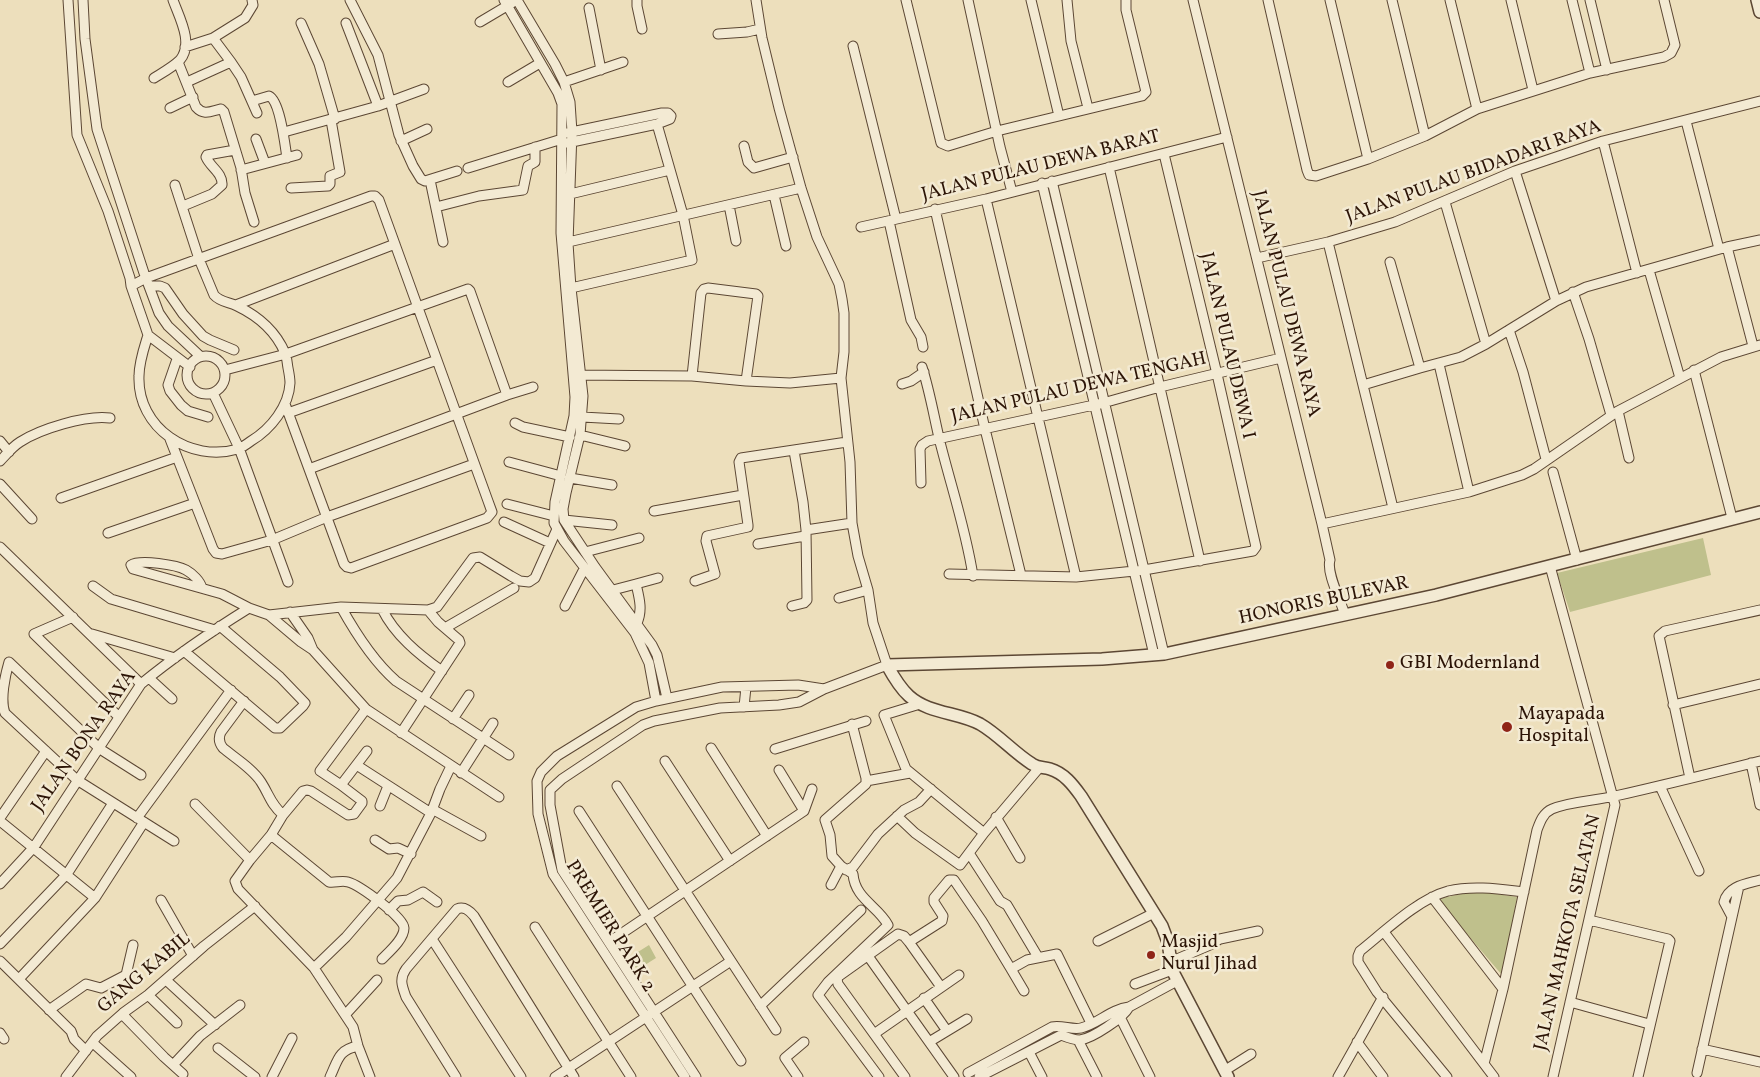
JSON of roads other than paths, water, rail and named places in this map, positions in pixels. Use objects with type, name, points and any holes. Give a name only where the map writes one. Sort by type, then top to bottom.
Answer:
[{"type":"street","points":[[68,0],[77,135],[108,211],[148,335],[190,368]]},
{"type":"street","points":[[83,0],[85,39],[97,128],[147,282],[159,313],[168,326],[198,354],[216,358],[222,363],[225,370],[223,384],[213,393],[206,394],[198,392],[192,387],[188,381],[187,373],[192,362],[198,354],[210,340]]},
{"type":"street","points":[[154,78],[178,62],[184,53],[183,27],[174,0]]},
{"type":"street","points":[[185,47],[213,38],[247,17],[253,6],[252,0]]},
{"type":"street","points":[[350,0],[378,55],[401,141],[421,179],[423,181],[430,180],[457,171]]},
{"type":"street","points":[[480,22],[505,3],[517,0],[564,82],[570,102],[572,132],[570,194],[565,243],[571,288],[577,375],[574,416],[570,437],[570,459]]},
{"type":"street","points":[[637,0],[642,29]]},
{"type":"street","points":[[756,0],[760,29],[801,188],[814,230],[839,284],[842,299],[844,352],[841,378],[846,417],[852,523],[874,623],[887,665],[904,692],[920,704],[968,718],[980,724],[1039,768],[1050,769],[1063,775],[1081,796],[1162,926],[1168,942],[1171,966],[1177,981],[1226,1074],[1251,1054]]},
{"type":"street","points":[[906,0],[941,143],[948,146],[997,131],[1142,96],[1146,92],[1126,10],[1126,0]]},
{"type":"street","points":[[968,0],[1012,192]]},
{"type":"street","points":[[1030,0],[1058,116]]},
{"type":"street","points":[[1067,0],[1072,41],[1088,108]]},
{"type":"street","name":"JALAN PULAU DEWA RAYA","points":[[1193,0],[1322,524],[1335,591],[1340,595],[1345,615]]},
{"type":"street","points":[[1268,0],[1309,175],[1316,176],[1368,159],[1425,136],[1477,109],[1590,73],[1664,57],[1671,53],[1674,45],[1664,0]]},
{"type":"street","points":[[1330,0],[1368,159]]},
{"type":"street","points":[[1392,0],[1425,136]]},
{"type":"street","points":[[1450,0],[1477,109]]},
{"type":"street","points":[[1511,0],[1533,90]]},
{"type":"street","points":[[1572,0],[1590,73]]},
{"type":"street","points":[[1590,0],[1607,70]]},
{"type":"street","points":[[1757,0],[1760,12]]},
{"type":"street","points":[[505,3],[558,93],[562,104],[561,139],[565,243],[577,375],[583,396],[580,435],[554,502],[554,523],[564,541],[589,570],[635,633],[649,663],[656,701]]},
{"type":"street","points":[[589,8],[601,70]]},
{"type":"street","points":[[291,188],[328,186],[330,184],[330,176],[340,172],[333,120],[318,64],[301,23]]},
{"type":"street","points":[[346,24],[378,106]]},
{"type":"street","points":[[718,34],[760,29]]},
{"type":"street","points":[[213,38],[241,77],[257,113]]},
{"type":"street","points":[[853,46],[892,220],[911,320],[921,337],[923,347]]},
{"type":"street","points":[[178,62],[196,107],[202,112],[222,110],[241,170],[245,193],[254,222]]},
{"type":"street","points":[[187,82],[231,62]]},
{"type":"street","points":[[564,82],[624,62]]},
{"type":"street","points":[[508,82],[540,63]]},
{"type":"street","points":[[284,132],[333,120],[424,89]]},
{"type":"street","points":[[252,101],[271,96],[274,99],[284,132],[287,158]]},
{"type":"street","points":[[170,108],[193,97]]},
{"type":"street","name":"JALAN PULAU BIDADARI RAYA","points":[[1257,258],[1328,242],[1395,222],[1515,171],[1603,141],[1760,101]]},
{"type":"street","points":[[468,168],[561,139],[572,132],[662,113],[670,114],[670,119],[657,124],[571,143],[561,139]]},
{"type":"street","points":[[1322,524],[1469,492],[1522,475],[1534,469],[1614,413],[1721,356],[1756,346],[1723,248],[1686,121]]},
{"type":"street","points":[[571,288],[691,262],[683,215],[657,124]]},
{"type":"street","points":[[401,141],[427,129]]},
{"type":"street","name":"JALAN PULAU DEWA BARAT","points":[[861,227],[986,199],[1228,137]]},
{"type":"street","points":[[256,139],[265,163]]},
{"type":"street","points":[[1603,141],[1637,273]]},
{"type":"street","points":[[744,146],[748,162],[754,168],[793,158]]},
{"type":"street","points":[[436,207],[479,196],[523,190],[528,166],[535,162],[534,147]]},
{"type":"street","points":[[183,206],[212,194],[222,185],[221,179],[206,157],[207,155],[235,150]]},
{"type":"street","name":"JALAN PULAU DEWA I","points":[[1164,154],[1256,547],[1253,551],[1200,561]]},
{"type":"street","points":[[241,170],[297,155]]},
{"type":"street","points":[[949,574],[1076,577],[1144,570],[1200,561],[1109,167]]},
{"type":"street","points":[[570,194],[670,170]]},
{"type":"street","points":[[1515,171],[1556,301]]},
{"type":"street","points":[[430,180],[443,242]]},
{"type":"street","points":[[1047,182],[1104,403],[1144,570],[1159,655]]},
{"type":"street","points":[[1047,182],[1094,405],[1133,571],[1159,655]]},
{"type":"street","points":[[131,286],[147,282],[199,259],[370,196],[376,196],[492,512],[490,516],[351,568],[344,564],[286,408],[290,383],[286,354],[272,332],[255,316],[218,299],[214,295],[199,259],[175,184]]},
{"type":"street","points":[[565,243],[801,188]]},
{"type":"street","points":[[774,195],[786,246]]},
{"type":"street","points":[[986,199],[1076,577]]},
{"type":"street","points":[[1445,202],[1486,344]]},
{"type":"street","points":[[728,205],[736,242]]},
{"type":"street","points":[[935,209],[985,429],[1021,575]]},
{"type":"street","points":[[1363,385],[1461,357],[1556,301],[1586,287],[1723,248],[1760,240]]},
{"type":"street","points":[[1328,242],[1394,508]]},
{"type":"street","points":[[236,306],[395,244]]},
{"type":"street","points":[[1390,262],[1420,368]]},
{"type":"street","points":[[1649,270],[1680,378]]},
{"type":"street","points":[[147,282],[165,288],[183,314],[203,336],[234,350]]},
{"type":"street","points":[[692,376],[701,293],[708,288],[756,294],[758,296],[746,381]]},
{"type":"street","points":[[225,370],[286,354],[416,306],[469,290],[507,395]]},
{"type":"street","points":[[1573,292],[1629,458]]},
{"type":"street","points":[[1509,330],[1523,372],[1546,459]]},
{"type":"street","points":[[148,335],[138,376],[141,398],[147,413],[159,430],[170,439],[188,448],[206,452],[239,448],[256,438],[286,408],[437,360]]},
{"type":"street","name":"JALAN PULAU DEWA TENGAH","points":[[921,483],[920,449],[928,441],[1104,403],[1160,387],[1281,358]]},
{"type":"street","points":[[177,359],[168,385],[170,391],[181,406],[188,411],[208,416]]},
{"type":"street","points":[[1438,364],[1469,492]]},
{"type":"street","points":[[902,384],[911,381],[923,370],[932,399],[939,439],[967,545],[973,576]]},
{"type":"street","points":[[1694,370],[1732,518]]},
{"type":"street","points":[[577,375],[692,376],[790,383],[841,378]]},
{"type":"street","points":[[309,469],[533,387]]},
{"type":"street","points":[[213,393],[239,448],[288,582]]},
{"type":"street","points":[[0,461],[20,442],[70,422],[91,417],[110,418]]},
{"type":"street","points":[[582,417],[619,418]]},
{"type":"street","points":[[515,423],[523,427],[570,437]]},
{"type":"street","points":[[580,435],[625,446]]},
{"type":"street","points":[[170,439],[216,553],[222,554],[272,540],[327,517],[474,464]]},
{"type":"street","points":[[0,441],[9,452]]},
{"type":"street","points":[[695,581],[716,574],[706,540],[707,536],[748,527],[739,462],[741,458],[847,442]]},
{"type":"street","points":[[792,606],[804,603],[807,600],[803,502],[794,451]]},
{"type":"street","points":[[61,498],[177,457]]},
{"type":"street","points":[[509,462],[565,477],[612,485]]},
{"type":"street","points":[[1553,472],[1577,560]]},
{"type":"street","points":[[565,477],[564,520],[586,552],[589,570],[613,590],[657,655],[667,698]]},
{"type":"street","points":[[0,484],[32,519]]},
{"type":"street","points":[[654,511],[743,495]]},
{"type":"street","points":[[108,533],[195,503]]},
{"type":"street","points":[[507,504],[554,516]]},
{"type":"street","name":"HONORIS BULEVAR","points":[[887,665],[1102,659],[1159,655],[1436,595],[1760,512]]},
{"type":"street","points":[[564,520],[612,525]]},
{"type":"street","points":[[504,522],[550,543]]},
{"type":"street","points":[[758,544],[852,523]]},
{"type":"street","points":[[268,615],[341,607],[428,610],[437,607],[476,557],[480,557],[520,581],[529,582],[535,578],[557,529]]},
{"type":"street","points":[[586,552],[639,538]]},
{"type":"street","points":[[2,552],[142,684]]},
{"type":"street","points":[[202,588],[193,575],[178,567],[142,562],[131,565],[132,569],[202,588],[233,599],[249,608],[268,615],[313,650],[366,709],[499,797]]},
{"type":"street","name":"JALAN MAHKOTA SELATAN","points":[[1550,566],[1615,805],[1553,1077]]},
{"type":"street","points":[[565,606],[589,570]]},
{"type":"street","points":[[613,590],[658,578]]},
{"type":"street","points":[[636,584],[641,608],[637,623]]},
{"type":"street","points":[[93,586],[111,599],[218,628],[280,677],[305,703],[278,728],[184,651]]},
{"type":"street","points":[[445,628],[514,588]]},
{"type":"street","points":[[840,598],[868,590]]},
{"type":"street","points":[[341,607],[358,637],[387,673],[423,700],[509,755]]},
{"type":"street","name":"JALAN BONA RAYA","points":[[0,884],[34,847],[77,780],[100,749],[118,717],[142,684],[184,651],[249,608]]},
{"type":"street","points":[[382,609],[387,619],[411,647],[442,671]]},
{"type":"street","points":[[401,733],[460,643],[428,610]]},
{"type":"street","points":[[1690,778],[1658,639],[1661,633],[1666,631],[1760,610]]},
{"type":"street","points":[[290,612],[308,638],[313,650]]},
{"type":"street","points":[[73,617],[34,633],[118,717]]},
{"type":"street","points":[[90,634],[175,658]]},
{"type":"street","points":[[141,775],[100,749],[9,662],[1,697],[2,716],[46,751],[77,780],[174,841]]},
{"type":"street","points":[[824,689],[798,685],[722,687],[656,701],[636,708],[557,756],[541,772],[537,782],[550,790],[562,779],[643,725],[654,721],[720,708],[800,702],[824,689],[887,665]]},
{"type":"street","points":[[150,678],[172,699]]},
{"type":"street","points":[[1673,705],[1760,684]]},
{"type":"street","points":[[744,707],[746,687]]},
{"type":"street","points":[[18,979],[95,898],[141,820],[231,690]]},
{"type":"street","points":[[453,719],[469,695]]},
{"type":"street","points":[[244,701],[221,732],[219,736],[220,744],[257,777],[274,807],[283,815]]},
{"type":"street","points":[[920,704],[884,714],[903,765],[910,773],[984,833]]},
{"type":"street","points":[[366,709],[320,771],[341,785],[362,801],[362,803],[352,815],[348,816],[307,790],[303,791],[235,881],[238,889],[314,968],[353,1026],[358,1046],[370,1077]]},
{"type":"street","points":[[776,749],[866,721]]},
{"type":"street","points":[[461,773],[493,723]]},
{"type":"street","points":[[852,724],[866,781],[865,786],[826,819],[832,856],[853,874],[854,884],[861,895],[888,925],[828,982],[819,993],[819,996],[879,1077]]},
{"type":"street","points":[[711,748],[767,836]]},
{"type":"street","points":[[46,751],[0,819],[95,898]]},
{"type":"street","points":[[341,785],[358,766],[367,751]]},
{"type":"street","points":[[666,761],[730,861]]},
{"type":"street","points":[[1756,762],[1760,805]]},
{"type":"street","name":"JALAN MAHKOTA SELATAN","points":[[1484,1064],[1503,989],[1538,830],[1545,814],[1550,810],[1560,807],[1613,797],[1756,762]]},
{"type":"street","points":[[358,766],[431,811],[481,836]]},
{"type":"street","points":[[314,968],[346,938],[397,878],[431,811],[450,766]]},
{"type":"street","points":[[897,816],[915,833],[958,865],[961,864],[996,817],[1039,768]]},
{"type":"street","points":[[779,770],[804,811]]},
{"type":"street","points":[[866,781],[910,773]]},
{"type":"street","name":"PREMIER PARK 2","points":[[537,782],[538,814],[553,874],[649,1014],[696,1077]]},
{"type":"street","points":[[380,806],[388,786]]},
{"type":"street","points":[[617,786],[776,1030]]},
{"type":"street","points":[[1660,786],[1699,871]]},
{"type":"street","points":[[804,811],[812,789]]},
{"type":"street","points":[[844,868],[853,868],[878,834],[904,810],[919,802],[931,789]]},
{"type":"street","name":"PREMIER PARK 2","points":[[550,790],[550,805],[562,870],[609,942],[685,1077]]},
{"type":"street","points":[[0,944],[67,874],[113,803]]},
{"type":"street","points":[[195,804],[250,860]]},
{"type":"street","name":"PREMIER PARK 2","points":[[579,811],[741,1060]]},
{"type":"street","name":"PREMIER PARK 2","points":[[609,942],[804,811]]},
{"type":"street","points":[[996,817],[1020,858]]},
{"type":"street","points":[[271,835],[329,882],[355,884],[402,922],[404,928],[401,937],[382,959]]},
{"type":"street","points":[[375,840],[389,849],[398,848],[410,854]]},
{"type":"street","points":[[969,853],[1000,901],[1006,905],[1038,957]]},
{"type":"street","points":[[831,885],[844,868]]},
{"type":"street","points":[[909,942],[942,921],[943,916],[934,902],[934,898],[949,880],[954,880],[982,921],[1024,991]]},
{"type":"street","points":[[1697,1072],[1739,886],[1760,880]]},
{"type":"street","points":[[1447,1077],[1377,992],[1358,962],[1360,951],[1420,904],[1432,897],[1446,892],[1471,888],[1524,892]]},
{"type":"street","points":[[389,910],[398,901],[411,899],[423,892],[437,902]]},
{"type":"street","points":[[1432,897],[1503,989]]},
{"type":"street","points":[[162,900],[193,956]]},
{"type":"street","name":"GANG KABIL","points":[[66,1077],[93,1042],[122,1014],[148,995],[255,906]]},
{"type":"street","points":[[456,1077],[411,1004],[402,986],[401,979],[406,969],[457,909],[461,907],[471,912],[574,1077]]},
{"type":"street","points":[[760,1006],[861,910]]},
{"type":"street","points":[[1098,941],[1154,913]]},
{"type":"street","points":[[1589,920],[1670,941],[1638,1077]]},
{"type":"street","points":[[535,927],[630,1077]]},
{"type":"street","points":[[1135,984],[1220,939],[1258,931]]},
{"type":"street","points":[[1384,932],[1494,1077]]},
{"type":"street","points":[[906,1077],[837,982],[839,976],[896,935],[901,934],[909,942],[941,987]]},
{"type":"street","points":[[432,939],[521,1077]]},
{"type":"street","points":[[49,1010],[86,984],[101,988],[126,975],[133,945]]},
{"type":"street","points":[[1011,969],[1027,960],[1057,954],[1091,1023]]},
{"type":"street","points":[[868,956],[954,1074],[971,1075],[1052,1027],[1079,1028],[1118,1014]]},
{"type":"street","points":[[0,961],[71,1032],[71,1036],[86,1051]]},
{"type":"street","name":"PREMIER PARK 2","points":[[555,1077],[731,961]]},
{"type":"street","points":[[874,1034],[959,975]]},
{"type":"street","points":[[166,980],[215,1025]]},
{"type":"street","points":[[345,1014],[377,980]]},
{"type":"street","points":[[979,1077],[1061,1035],[1078,1040],[1090,1037],[1118,1014],[1177,981]]},
{"type":"street","points":[[148,995],[177,1023]]},
{"type":"street","points":[[1338,1077],[1383,997]]},
{"type":"street","points":[[924,998],[947,1031]]},
{"type":"street","points":[[1570,1002],[1649,1024]]},
{"type":"street","points":[[122,1014],[177,1072],[200,1036],[240,1005]]},
{"type":"street","points":[[1118,1014],[1150,1077]]},
{"type":"street","points":[[930,1042],[967,1019]]},
{"type":"street","points":[[272,1077],[292,1038]]},
{"type":"street","points":[[1078,1040],[1097,1077]]},
{"type":"street","points":[[93,1042],[130,1077]]},
{"type":"street","points":[[798,1077],[785,1058],[804,1042]]},
{"type":"street","points":[[1358,1042],[1384,1077]]},
{"type":"street","points":[[330,1077],[342,1052],[346,1048],[358,1046]]},
{"type":"street","points":[[218,1048],[255,1077]]},
{"type":"street","points":[[1702,1049],[1760,1062]]},
{"type":"street","points":[[1029,1052],[1042,1077]]},
{"type":"place","name":"GBI Modernland","points":[[1390,665]]},
{"type":"place","name":"Mayapada Hospital","points":[[1507,727]]},
{"type":"place","name":"Masjid Nurul Jihad","points":[[1151,955]]}]
